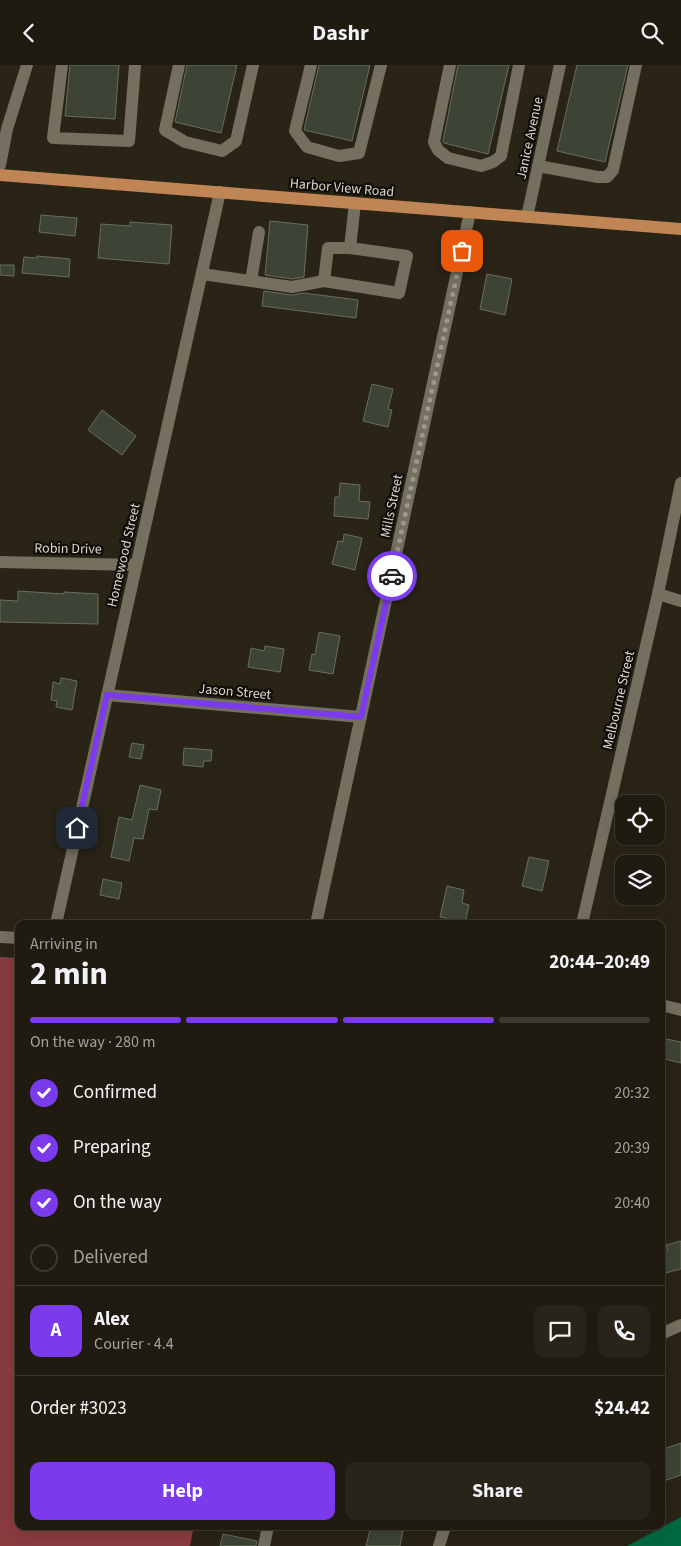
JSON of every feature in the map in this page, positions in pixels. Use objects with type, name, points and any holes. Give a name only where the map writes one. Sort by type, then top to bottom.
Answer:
[{"type":"main road","name":"Harbor View Road","points":[[0,175],[681,229]]},
{"type":"street","points":[[0,165],[4,129],[27,65]]},
{"type":"street","points":[[62,65],[54,138],[129,141],[135,65]]},
{"type":"street","points":[[179,65],[165,130],[185,142],[222,151],[236,141],[253,65]]},
{"type":"street","points":[[311,65],[295,131],[307,147],[339,156],[359,153],[381,65]]},
{"type":"street","points":[[450,65],[434,142],[438,151],[448,158],[481,166],[493,163],[501,156],[519,65]]},
{"type":"street","name":"Janice Avenue","points":[[527,217],[560,65]]},
{"type":"street","points":[[538,166],[607,177],[613,170],[636,65]]},
{"type":"street","name":"Homewood Street","points":[[57,920],[220,193]]},
{"type":"street","points":[[350,248],[355,203]]},
{"type":"street","name":"Mills Street","points":[[317,920],[470,212]]},
{"type":"street","points":[[251,281],[258,232]]},
{"type":"street","points":[[202,274],[292,287],[324,281],[399,293],[406,256],[350,248],[328,248],[324,281]]},
{"type":"street","name":"Melbourne Street","points":[[583,920],[658,594],[681,483]]},
{"type":"street","name":"Robin Drive","points":[[0,562],[136,565]]},
{"type":"street","points":[[658,594],[681,601]]},
{"type":"street","name":"Jason Street","points":[[107,695],[361,717]]},
{"type":"street","points":[[0,937],[15,938]]},
{"type":"street","points":[[665,1006],[681,1010]]},
{"type":"street","points":[[665,1332],[681,1325]]},
{"type":"street","points":[[264,1546],[267,1530]]},
{"type":"street","points":[[439,1546],[444,1530]]},
{"type":"shaded area","points":[[0,957],[15,958],[15,1530],[193,1530],[190,1546],[0,1546]]},
{"type":"shaded area","points":[[681,1517],[681,1546],[627,1546],[657,1530],[665,1530],[665,1526]]},
{"type":"building","points":[[70,65],[119,65],[115,119],[65,116]]},
{"type":"building","points":[[187,65],[237,65],[221,133],[175,122]]},
{"type":"building","points":[[319,65],[370,65],[352,141],[304,130]]},
{"type":"building","points":[[458,65],[509,65],[488,154],[444,143],[443,141]]},
{"type":"building","points":[[577,65],[628,65],[605,162],[557,151]]},
{"type":"building","points":[[41,215],[77,218],[75,236],[39,232]]},
{"type":"building","points":[[270,221],[308,225],[304,277],[292,279],[265,275]]},
{"type":"building","points":[[130,222],[172,225],[169,264],[98,258],[101,224],[130,226]]},
{"type":"building","points":[[37,256],[70,259],[69,277],[22,273],[24,257],[37,258]]},
{"type":"building","points":[[0,265],[14,265],[14,276],[0,275]]},
{"type":"building","points":[[487,274],[512,279],[505,315],[480,309]]},
{"type":"building","points":[[264,291],[291,295],[304,293],[358,300],[356,318],[262,306]]},
{"type":"building","points":[[372,384],[393,389],[388,409],[392,410],[388,427],[363,421]]},
{"type":"building","points":[[102,410],[136,436],[122,455],[88,430]]},
{"type":"building","points":[[340,483],[360,485],[359,501],[370,502],[368,519],[334,516],[335,497],[339,497]]},
{"type":"building","points":[[344,534],[362,538],[355,570],[332,564],[338,541],[343,542]]},
{"type":"building","points":[[18,591],[98,594],[98,624],[0,622],[0,600],[18,601]]},
{"type":"building","points":[[319,632],[340,636],[333,674],[309,670],[312,654],[315,655]]},
{"type":"building","points":[[265,646],[284,649],[280,672],[248,667],[251,648],[264,651]]},
{"type":"building","points":[[61,678],[77,681],[72,710],[56,707],[57,701],[51,700],[53,682],[60,684]]},
{"type":"building","points":[[132,743],[144,745],[141,759],[129,757]]},
{"type":"building","points":[[184,748],[212,750],[211,761],[204,761],[203,767],[183,765]]},
{"type":"building","points":[[140,785],[161,790],[157,810],[149,809],[143,839],[134,838],[129,861],[111,857],[119,817],[132,820]]},
{"type":"building","points":[[529,857],[549,861],[542,891],[522,886]]},
{"type":"building","points":[[103,879],[122,883],[119,899],[100,895]]},
{"type":"building","points":[[447,886],[464,890],[462,903],[469,905],[466,920],[445,920],[446,918],[440,917]]},
{"type":"building","points":[[665,1039],[681,1042],[681,1063],[665,1059]]},
{"type":"building","points":[[681,1241],[681,1269],[665,1273],[665,1252],[668,1251],[666,1245]]},
{"type":"building","points":[[681,1443],[681,1475],[665,1481],[665,1449]]},
{"type":"building","points":[[370,1530],[403,1530],[400,1546],[366,1546]]},
{"type":"building","points":[[223,1534],[257,1541],[256,1546],[220,1546]]},
{"type":"way so far","points":[[392,576],[462,251]]},
{"type":"route","points":[[77,828],[107,695],[361,717],[392,576]]}]
